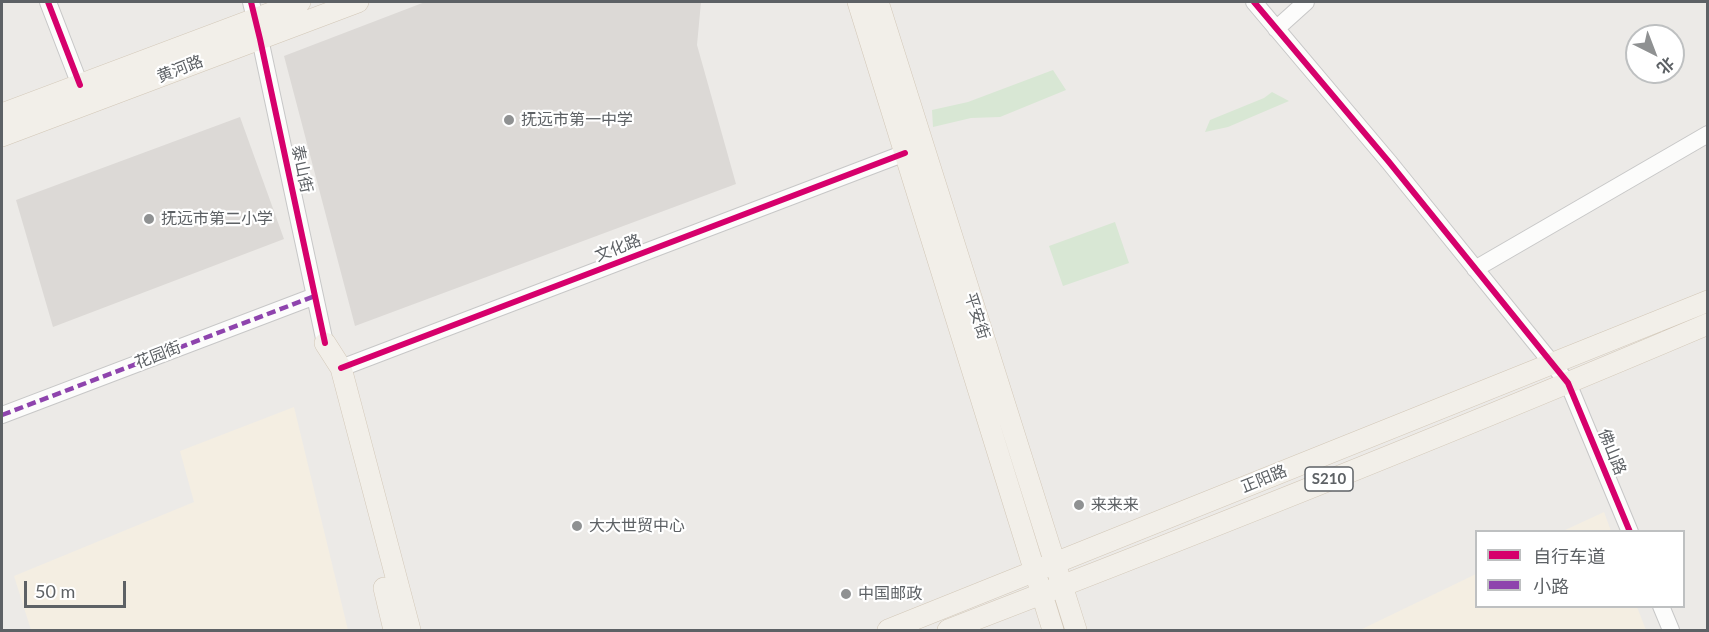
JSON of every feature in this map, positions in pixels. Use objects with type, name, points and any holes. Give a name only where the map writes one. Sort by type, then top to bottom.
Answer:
[{"type":"main road","name":"黄河路","points":[[2,114],[300,2]]},
{"type":"main road","name":"黄河路","points":[[2,136],[255,20],[358,2]]},
{"type":"main road","name":"平安街","points":[[858,2],[1053,630]]},
{"type":"main road","name":"平安街","points":[[878,2],[1076,630]]},
{"type":"main road","name":"正阳路","points":[[888,630],[1707,301]]},
{"type":"main road","name":"正阳路","points":[[948,630],[1568,383],[1707,324]]},
{"type":"main road","name":"泰山街","points":[[325,343],[341,368],[410,630]]},
{"type":"main road","name":"泰山街","points":[[325,343],[394,630]]},
{"type":"street","points":[[48,2],[80,85]]},
{"type":"street","name":"佛山路","points":[[1254,2],[1381,153],[1568,383],[1630,530]]},
{"type":"street","points":[[1276,29],[1306,2]]},
{"type":"street","name":"泰山街","points":[[255,20],[325,343]]},
{"type":"street","points":[[1475,269],[1707,134]]},
{"type":"street","name":"文化路","points":[[341,368],[905,153]]},
{"type":"street","name":"花园街","points":[[2,415],[315,296]]},
{"type":"street","points":[[1662,608],[1671,630]]},
{"type":"shaded area","name":"抚远市第一中学","points":[[425,2],[701,2],[697,45],[736,184],[355,326],[284,56]]},
{"type":"shaded area","name":"抚远市第二小学","points":[[240,117],[284,239],[53,327],[16,200]]},
{"type":"shaded area","points":[[294,407],[348,630],[31,630],[14,576],[194,502],[180,451]]},
{"type":"shaded area","points":[[1604,512],[1611,530],[1565,530]]},
{"type":"shaded area","points":[[1475,574],[1475,608],[1637,608],[1646,630],[1360,630]]},
{"type":"green space","points":[[1053,70],[1066,90],[1000,117],[971,118],[933,127],[932,110],[968,102]]},
{"type":"green space","points":[[1272,92],[1289,101],[1228,127],[1205,132],[1210,120],[1264,98]]},
{"type":"green space","points":[[1115,222],[1129,263],[1063,286],[1049,246]]},
{"type":"marked path","points":[[2,415],[315,296]]},
{"type":"cycle path","points":[[48,2],[80,85]]},
{"type":"cycle path","points":[[251,2],[325,343]]},
{"type":"cycle path","points":[[1254,2],[1389,162],[1568,383],[1629,530]]},
{"type":"cycle path","points":[[341,368],[905,153]]},
{"type":"place","name":"抚远市第一中学","points":[[509,120]]},
{"type":"place","name":"抚远市第二小学","points":[[149,219]]},
{"type":"place","name":"来来来","points":[[1079,505]]},
{"type":"place","name":"大大世贸中心","points":[[577,526]]},
{"type":"place","name":"中国邮政","points":[[846,594]]}]
